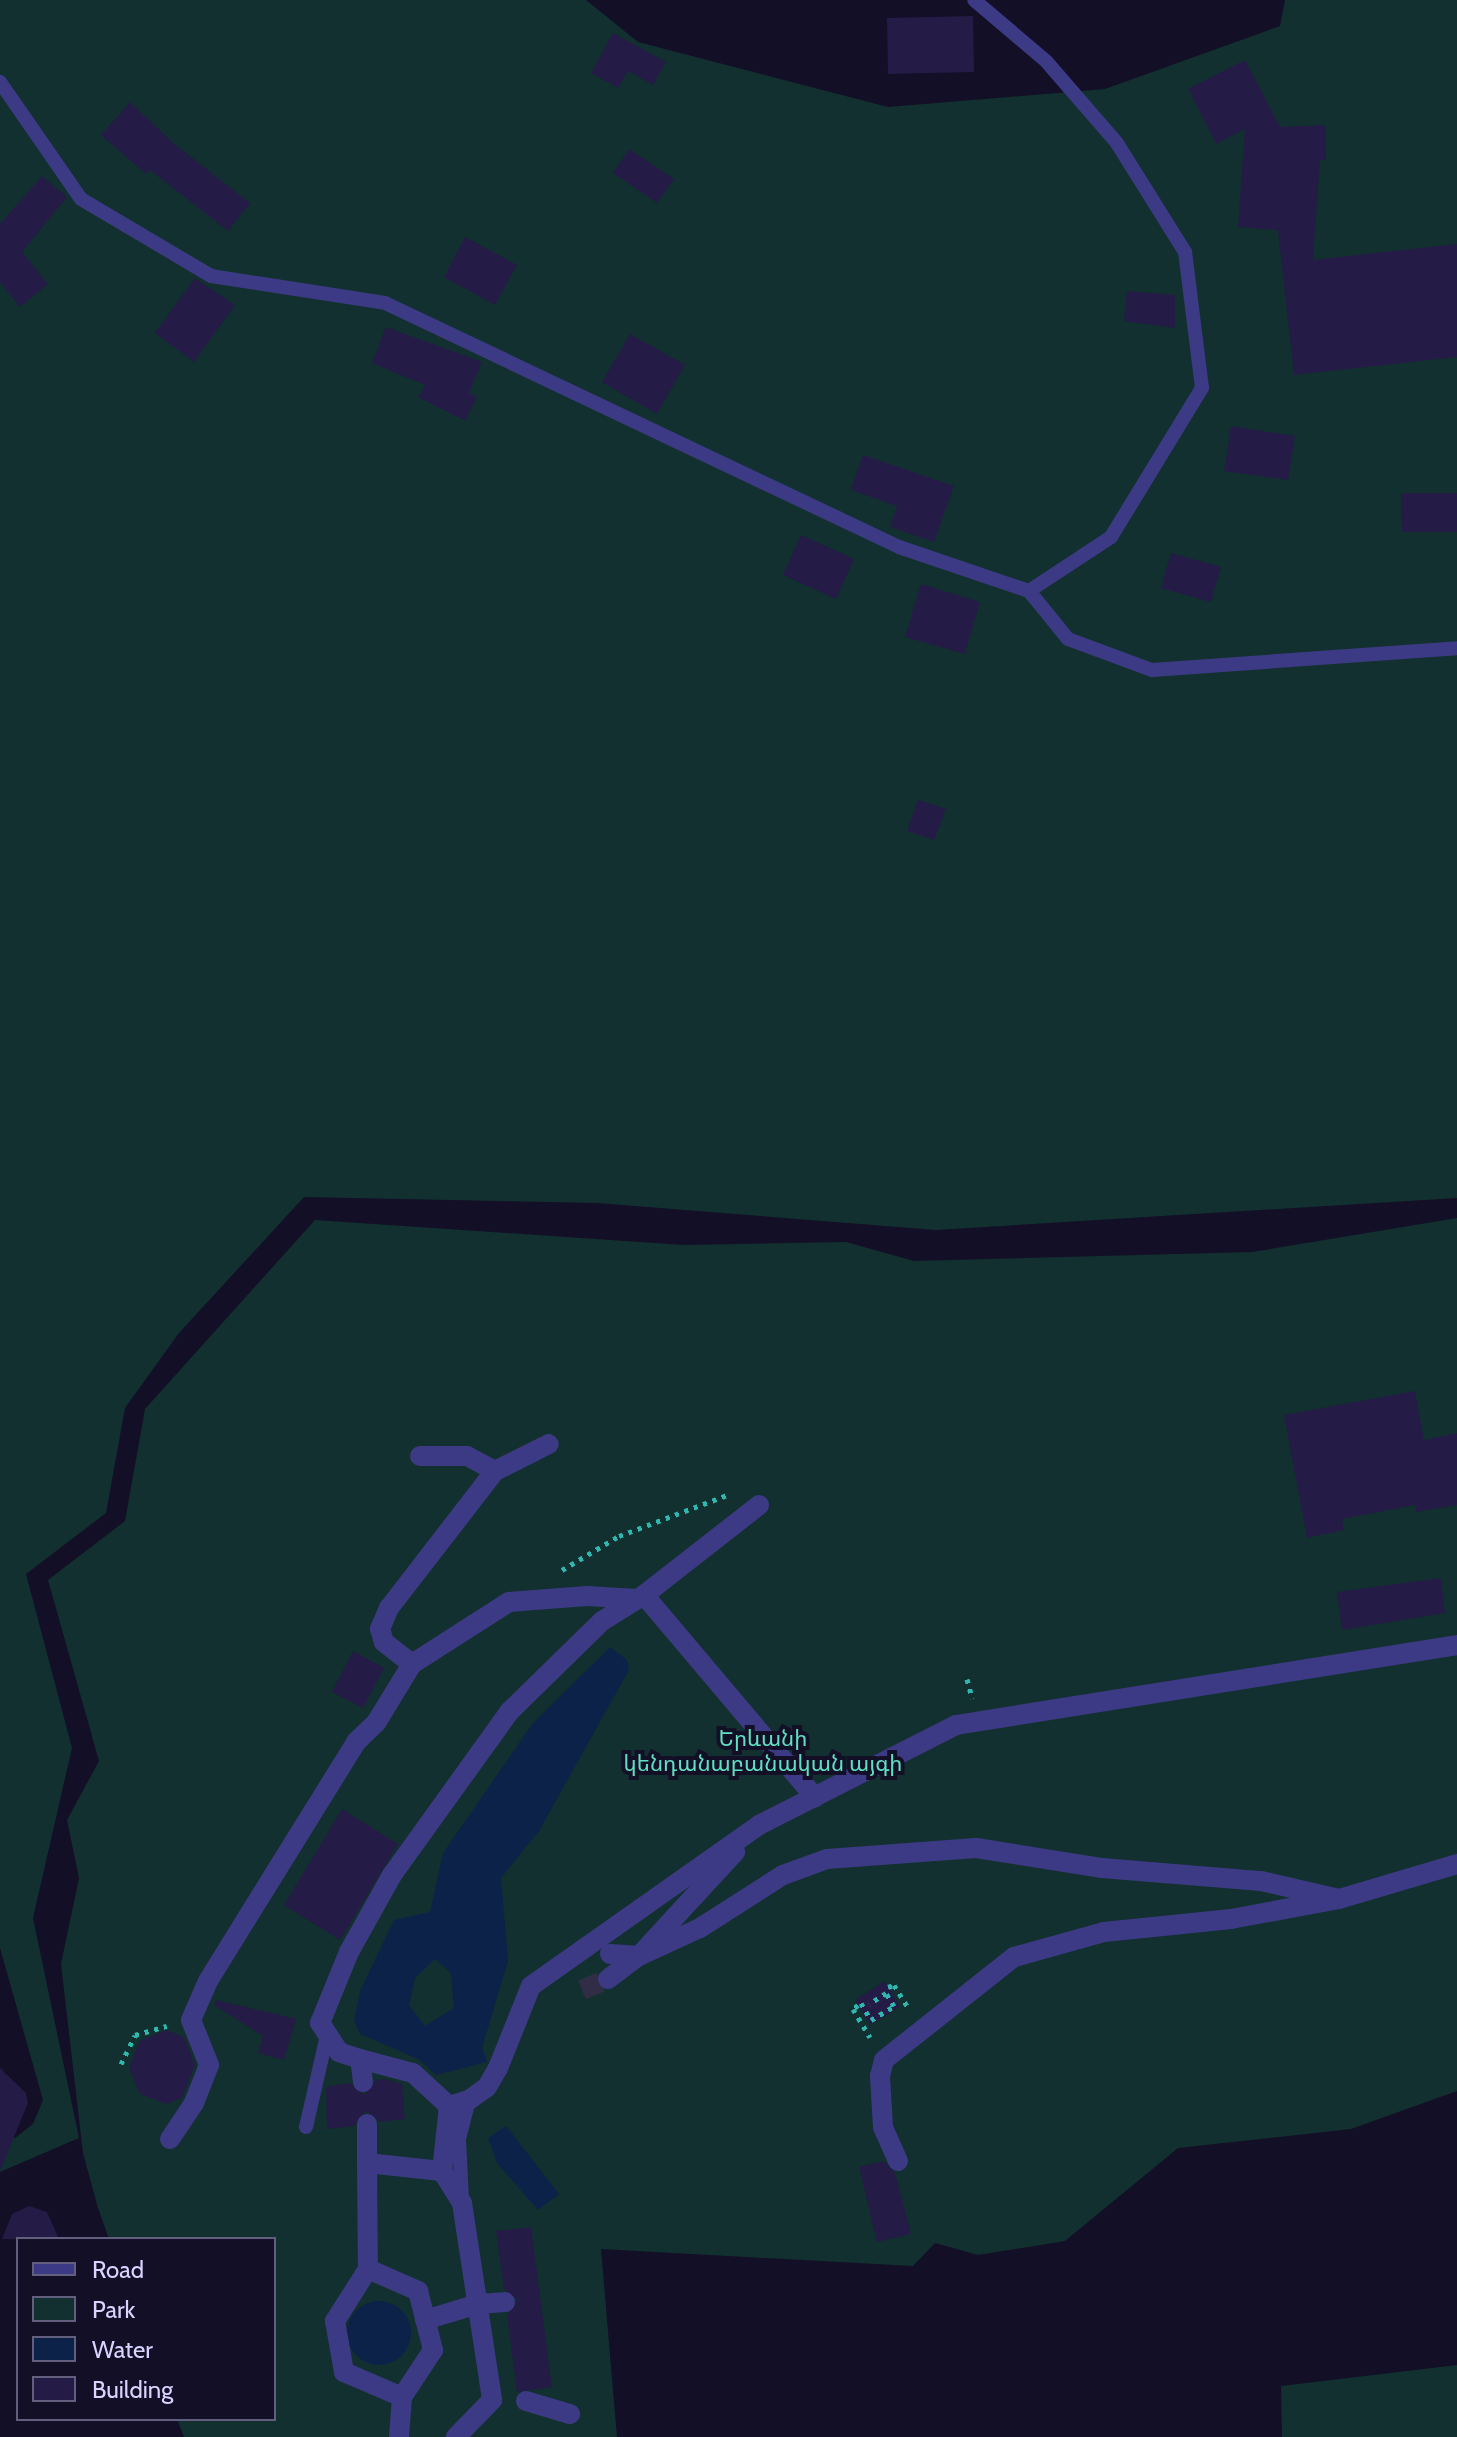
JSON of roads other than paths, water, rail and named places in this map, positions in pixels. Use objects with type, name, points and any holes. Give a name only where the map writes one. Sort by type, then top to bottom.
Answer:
[{"type":"street","points":[[412,1664],[384,1642],[380,1629],[389,1608],[495,1471],[549,1444]]},
{"type":"street","points":[[420,1456],[467,1456],[495,1471]]},
{"type":"street","points":[[449,2106],[413,2073],[339,2052],[326,2040],[320,2023],[349,1952],[392,1875],[509,1712],[602,1621],[640,1597],[759,1505]]},
{"type":"street","points":[[170,2139],[194,2103],[209,2065],[191,2020],[208,1981],[356,1742],[376,1723],[412,1664],[509,1602],[587,1596],[640,1597],[815,1797]]},
{"type":"street","points":[[449,2106],[469,2100],[487,2087],[498,2068],[531,1986],[759,1825],[956,1725],[1457,1645]]},
{"type":"street","points":[[608,1979],[639,1956],[759,1825]]},
{"type":"street","points":[[610,1954],[639,1956],[700,1928],[783,1875],[827,1859],[976,1848],[1102,1868],[1261,1881],[1339,1899]]},
{"type":"street","points":[[898,2161],[883,2127],[880,2076],[884,2060],[1014,1957],[1104,1932],[1231,1919],[1339,1899],[1457,1864]]},
{"type":"street","points":[[360,2059],[363,2082]]},
{"type":"street","points":[[449,2106],[442,2162],[462,2203],[492,2400]]},
{"type":"street","points":[[367,2124],[368,2269],[335,2321],[344,2372],[402,2397]]},
{"type":"street","points":[[367,2163],[442,2162]]},
{"type":"street","points":[[368,2269],[418,2291],[433,2350],[402,2397],[399,2437]]},
{"type":"street","points":[[425,2320],[478,2304],[505,2302]]},
{"type":"street","points":[[456,2437],[492,2400],[527,2395],[570,2414]]},
{"type":"lane","points":[[974,0],[1046,61],[1117,143],[1185,252],[1202,388],[1111,537],[1029,591]]},
{"type":"lane","points":[[0,82],[81,199],[211,276],[385,303],[899,547],[1029,591],[1068,639],[1152,670],[1457,648]]},
{"type":"lane","points":[[306,2127],[326,2040]]},
{"type":"lane","points":[[462,2203],[459,2139],[469,2100]]},
{"type":"water","points":[[610,1647],[627,1660],[629,1670],[539,1831],[501,1878],[508,1961],[482,2048],[487,2062],[436,2075],[418,2059],[360,2034],[354,2021],[360,1991],[394,1920],[430,1912],[443,1853],[533,1723]],"holes":[[[435,1959],[451,1973],[454,2008],[425,2026],[409,2005],[415,1978]]]},
{"type":"water","points":[[506,2126],[559,2194],[538,2210],[497,2163],[488,2138]]},
{"type":"water","points":[[379,2301],[397,2307],[405,2315],[411,2333],[405,2351],[397,2359],[379,2365],[361,2359],[353,2351],[347,2333],[353,2315],[361,2307]]},
{"type":"tunnel","points":[[582,1990],[608,1979]]},
{"type":"park label","name":"Երևանի կենդանաբանական այգի","points":[[763,1750]]}]
